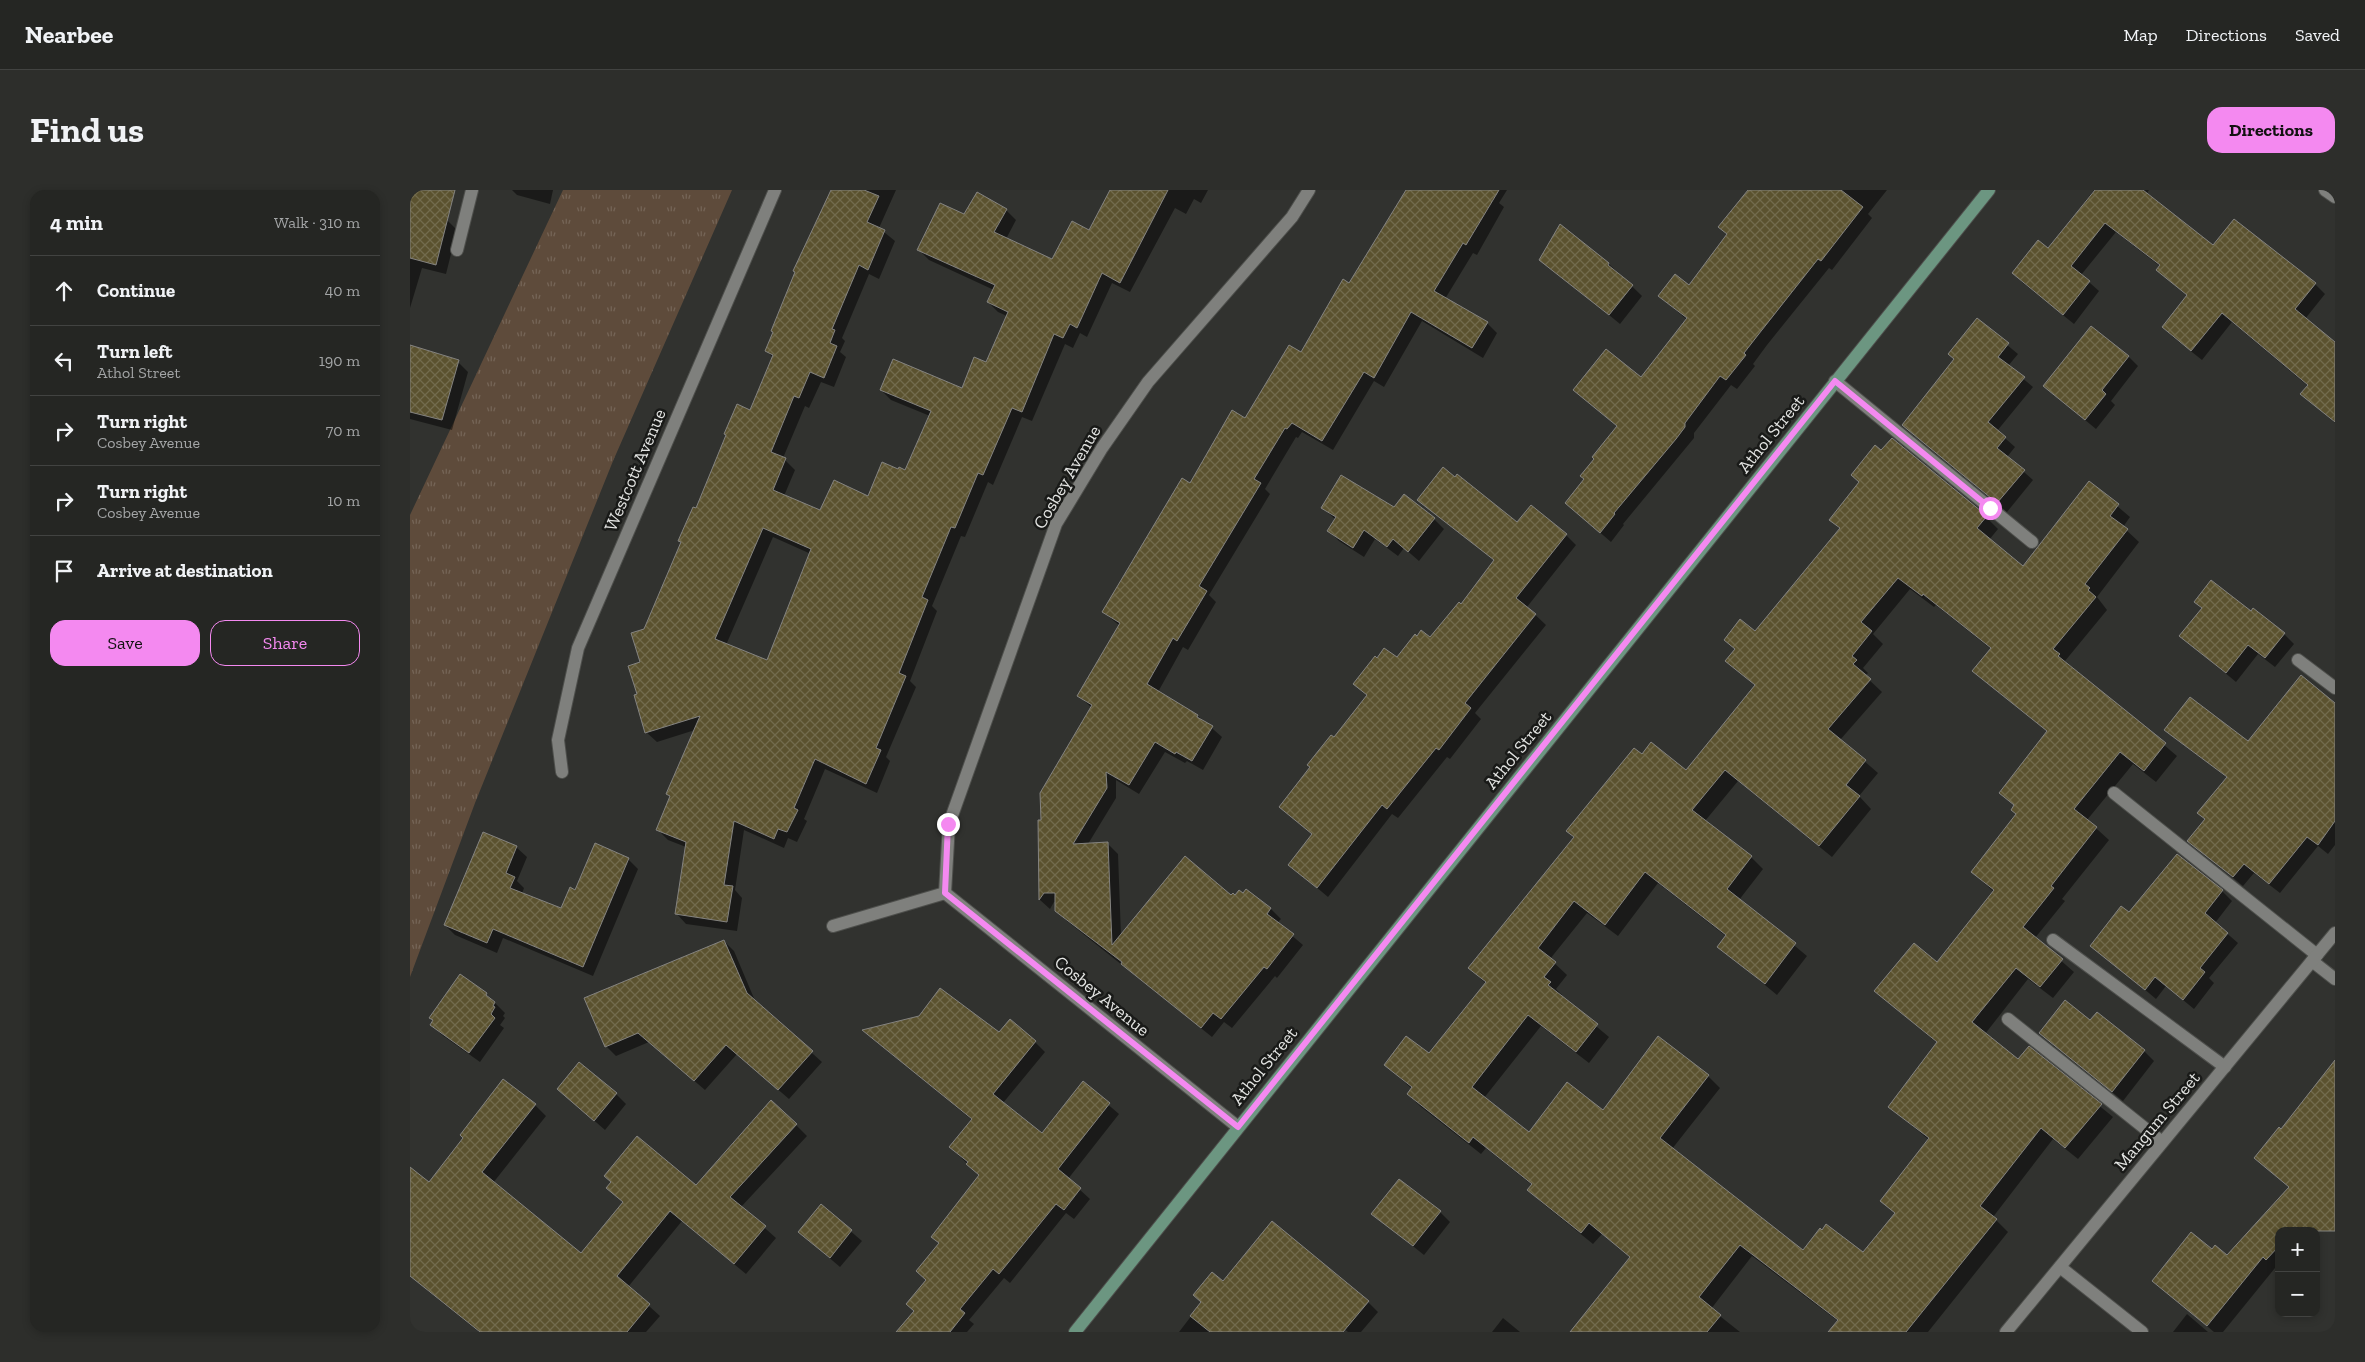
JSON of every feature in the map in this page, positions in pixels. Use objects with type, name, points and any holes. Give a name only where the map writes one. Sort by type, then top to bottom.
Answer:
[{"type":"street","points":[[457,250],[472,190]]},
{"type":"street","name":"Westcott Avenue","points":[[562,772],[558,740],[578,648],[774,190]]},
{"type":"street","name":"Cosbey Avenue","points":[[1238,1127],[945,893],[948,824],[1056,524],[1102,448],[1148,382],[1292,216],[1309,190]]},
{"type":"street","name":"Athol Street","points":[[1075,1332],[1989,190]]},
{"type":"street","points":[[2325,190],[2335,198]]},
{"type":"street","points":[[1835,381],[2032,542]]},
{"type":"street","points":[[2298,660],[2335,688]]},
{"type":"street","points":[[2114,793],[2315,958],[2335,979]]},
{"type":"street","points":[[833,926],[945,893]]},
{"type":"street","name":"Mangum Street","points":[[2006,1332],[2335,933]]},
{"type":"street","points":[[2053,940],[2225,1067]]},
{"type":"street","points":[[2008,1019],[2162,1142]]},
{"type":"street","points":[[2060,1267],[2142,1332]]},
{"type":"green space","points":[[563,190],[732,190],[613,461],[475,803],[410,977],[410,515]]},
{"type":"building","points":[[410,190],[455,190],[436,265],[410,258]]},
{"type":"building","points":[[831,190],[864,190],[879,196],[867,222],[885,230],[868,270],[859,265],[832,329],[835,330],[830,343],[837,346],[824,378],[810,372],[799,398],[794,396],[771,452],[786,458],[773,490],[820,510],[834,480],[868,496],[882,462],[905,470],[931,411],[880,390],[893,359],[962,388],[974,357],[986,362],[1008,312],[987,302],[995,285],[917,250],[940,203],[964,214],[977,192],[1007,209],[994,232],[1052,259],[1072,221],[1089,230],[1110,190],[1168,190],[1120,283],[1102,273],[1077,328],[1070,324],[1063,338],[1054,334],[1022,412],[1012,408],[983,475],[978,473],[955,528],[951,527],[922,597],[928,600],[899,673],[906,676],[876,748],[881,750],[866,784],[815,759],[794,808],[798,810],[787,832],[778,829],[774,839],[734,821],[724,885],[733,886],[727,922],[675,914],[686,842],[656,830],[670,796],[666,794],[700,716],[645,733],[634,695],[637,694],[628,666],[640,662],[631,633],[644,629],[681,542],[678,541],[693,507],[696,508],[737,404],[750,410],[773,355],[765,351],[795,272],[793,271]],"holes":[[[763,528],[811,549],[767,660],[715,639]]]},
{"type":"building","points":[[1406,190],[1499,190],[1466,245],[1463,243],[1434,291],[1488,322],[1472,348],[1411,312],[1374,378],[1364,372],[1322,441],[1292,423],[1287,429],[1285,428],[1254,479],[1261,483],[1199,586],[1207,591],[1177,641],[1173,638],[1147,684],[1213,726],[1192,761],[1176,752],[1175,754],[1155,742],[1129,785],[1106,772],[1107,788],[1073,844],[1108,842],[1112,945],[1185,856],[1231,895],[1233,893],[1235,895],[1239,890],[1243,893],[1246,889],[1271,908],[1267,914],[1294,934],[1267,969],[1264,967],[1221,1019],[1213,1013],[1201,1028],[1121,964],[1122,962],[1055,911],[1055,893],[1044,893],[1039,900],[1038,820],[1041,820],[1040,793],[1092,705],[1077,696],[1120,623],[1102,612],[1182,478],[1190,483],[1232,410],[1245,418],[1289,345],[1301,352],[1343,279],[1349,283]]},
{"type":"building","points":[[1748,190],[1841,190],[1863,207],[1821,261],[1818,259],[1744,353],[1746,355],[1726,380],[1720,376],[1685,423],[1685,427],[1676,439],[1614,513],[1600,533],[1565,503],[1584,479],[1580,476],[1594,459],[1592,457],[1617,426],[1573,390],[1606,349],[1641,377],[1687,318],[1658,296],[1675,274],[1689,285],[1727,234],[1718,227]]},
{"type":"building","points":[[2095,190],[2143,190],[2213,245],[2234,219],[2316,283],[2295,309],[2335,342],[2335,422],[2300,394],[2308,385],[2222,313],[2191,351],[2162,327],[2187,295],[2156,270],[2160,265],[2105,223],[2071,266],[2090,281],[2063,315],[2012,273],[2038,240],[2048,248]]},
{"type":"building","points":[[1560,224],[1633,285],[1609,315],[1539,260]]},
{"type":"building","points":[[1977,318],[2009,343],[1998,357],[2025,377],[1988,422],[2006,437],[1997,448],[2025,470],[1997,503],[1902,425],[1954,359],[1948,354]]},
{"type":"building","points":[[2091,326],[2129,356],[2102,390],[2106,394],[2085,420],[2043,386]]},
{"type":"building","points":[[410,345],[459,360],[442,420],[410,412]]},
{"type":"building","points":[[1892,438],[1987,516],[1977,528],[2023,566],[2089,481],[2119,504],[2110,516],[2128,529],[2085,584],[2090,588],[2088,590],[2096,597],[2053,649],[2060,654],[2058,656],[2166,743],[2144,771],[2120,752],[2074,809],[2097,827],[2051,886],[2054,888],[2023,927],[2063,959],[2040,987],[2016,968],[1972,1022],[2018,1059],[2029,1046],[2102,1104],[2065,1148],[2041,1128],[1980,1206],[1997,1219],[1906,1332],[1828,1332],[1838,1320],[1740,1245],[1699,1297],[1721,1315],[1707,1332],[1570,1332],[1630,1257],[1589,1223],[1581,1233],[1527,1190],[1532,1184],[1473,1137],[1469,1143],[1407,1094],[1412,1087],[1384,1065],[1406,1036],[1429,1053],[1486,982],[1468,968],[1574,837],[1566,831],[1634,748],[1642,754],[1651,742],[1686,770],[1755,685],[1725,661],[1735,649],[1724,640],[1740,619],[1755,631],[1840,528],[1829,520],[1859,482],[1851,475],[1875,445],[1881,450]],"holes":[[[1898,578],[1922,596],[1923,594],[1991,648],[1972,671],[2047,731],[1999,793],[2014,805],[2011,810],[2016,814],[1971,872],[1994,890],[1937,962],[1914,943],[1874,991],[1937,1042],[1888,1107],[1929,1138],[1880,1201],[1895,1213],[1863,1252],[1826,1224],[1822,1230],[1820,1228],[1803,1250],[1660,1138],[1709,1075],[1658,1036],[1603,1110],[1567,1082],[1529,1132],[1472,1087],[1528,1015],[1576,1052],[1598,1024],[1548,985],[1551,982],[1544,977],[1556,962],[1538,948],[1574,901],[1605,925],[1645,872],[1726,935],[1717,947],[1765,984],[1796,943],[1727,889],[1752,856],[1692,810],[1725,770],[1819,846],[1860,796],[1846,785],[1866,760],[1828,729],[1871,679],[1853,664],[1857,660],[1852,656],[1872,631],[1861,622]]]},
{"type":"building","points":[[1443,467],[1455,477],[1457,474],[1517,522],[1531,505],[1567,534],[1516,598],[1536,614],[1465,703],[1471,708],[1439,750],[1436,748],[1387,809],[1382,805],[1317,888],[1288,865],[1312,834],[1279,807],[1310,767],[1307,765],[1331,735],[1334,737],[1367,695],[1353,684],[1375,656],[1377,658],[1384,648],[1397,657],[1415,634],[1417,636],[1421,630],[1430,637],[1459,602],[1461,604],[1494,560],[1417,500]]},
{"type":"building","points":[[1341,475],[1394,507],[1404,494],[1435,518],[1408,552],[1393,539],[1387,547],[1364,530],[1353,548],[1327,531],[1336,517],[1321,508]]},
{"type":"building","points":[[2211,580],[2251,611],[2253,608],[2285,633],[2265,658],[2248,645],[2226,673],[2179,636],[2202,608],[2194,602]]},
{"type":"building","points":[[2301,675],[2335,703],[2335,821],[2318,845],[2307,837],[2269,884],[2244,864],[2233,877],[2187,841],[2205,819],[2197,813],[2227,777],[2164,730],[2190,697],[2248,741]]},
{"type":"building","points":[[483,832],[517,846],[506,873],[515,877],[510,888],[561,908],[570,887],[575,890],[595,843],[629,858],[583,967],[493,929],[487,943],[444,925]]},
{"type":"building","points":[[2177,854],[2223,890],[2205,913],[2228,933],[2200,968],[2205,972],[2183,1000],[2155,977],[2145,990],[2090,946],[2121,906],[2129,912]]},
{"type":"building","points":[[724,940],[747,993],[813,1051],[778,1090],[726,1045],[694,1081],[638,1033],[605,1047],[584,998]]},
{"type":"building","points":[[460,974],[487,993],[486,995],[495,1002],[493,1006],[495,1007],[491,1014],[495,1018],[469,1053],[430,1025],[433,1020],[429,1018]]},
{"type":"building","points":[[940,988],[999,1032],[1010,1019],[1036,1041],[993,1094],[1042,1133],[1083,1081],[1110,1103],[1058,1169],[1081,1188],[1064,1210],[1056,1204],[999,1274],[993,1269],[960,1309],[965,1313],[950,1332],[896,1332],[914,1311],[906,1304],[926,1280],[916,1271],[939,1243],[931,1237],[979,1175],[966,1164],[968,1162],[949,1147],[972,1119],[862,1030],[919,1016]]},
{"type":"building","points":[[2065,1000],[2090,1020],[2097,1012],[2145,1050],[2112,1092],[2039,1033]]},
{"type":"building","points":[[2335,1060],[2335,1231],[2320,1231],[2320,1227],[2275,1227],[2275,1250],[2266,1260],[2263,1257],[2207,1326],[2152,1281],[2191,1232],[2212,1249],[2215,1245],[2227,1255],[2289,1187],[2254,1158],[2279,1127],[2281,1129]]},
{"type":"building","points":[[579,1062],[617,1093],[594,1121],[557,1089]]},
{"type":"building","points":[[503,1079],[536,1104],[482,1172],[581,1253],[623,1202],[606,1188],[611,1182],[604,1176],[637,1136],[696,1185],[771,1100],[797,1124],[730,1197],[766,1226],[734,1264],[670,1211],[617,1276],[650,1304],[627,1332],[480,1332],[410,1276],[410,1167],[429,1182],[463,1138],[460,1135]]},
{"type":"building","points":[[1399,1179],[1441,1211],[1413,1246],[1371,1214]]},
{"type":"building","points":[[821,1204],[852,1230],[830,1258],[798,1232]]},
{"type":"building","points":[[1272,1221],[1369,1301],[1343,1332],[1210,1332],[1190,1316],[1201,1302],[1193,1295],[1212,1272],[1223,1281]]},
{"type":"route","points":[[948,824],[945,893],[1238,1127],[1835,381],[1990,508]]}]
